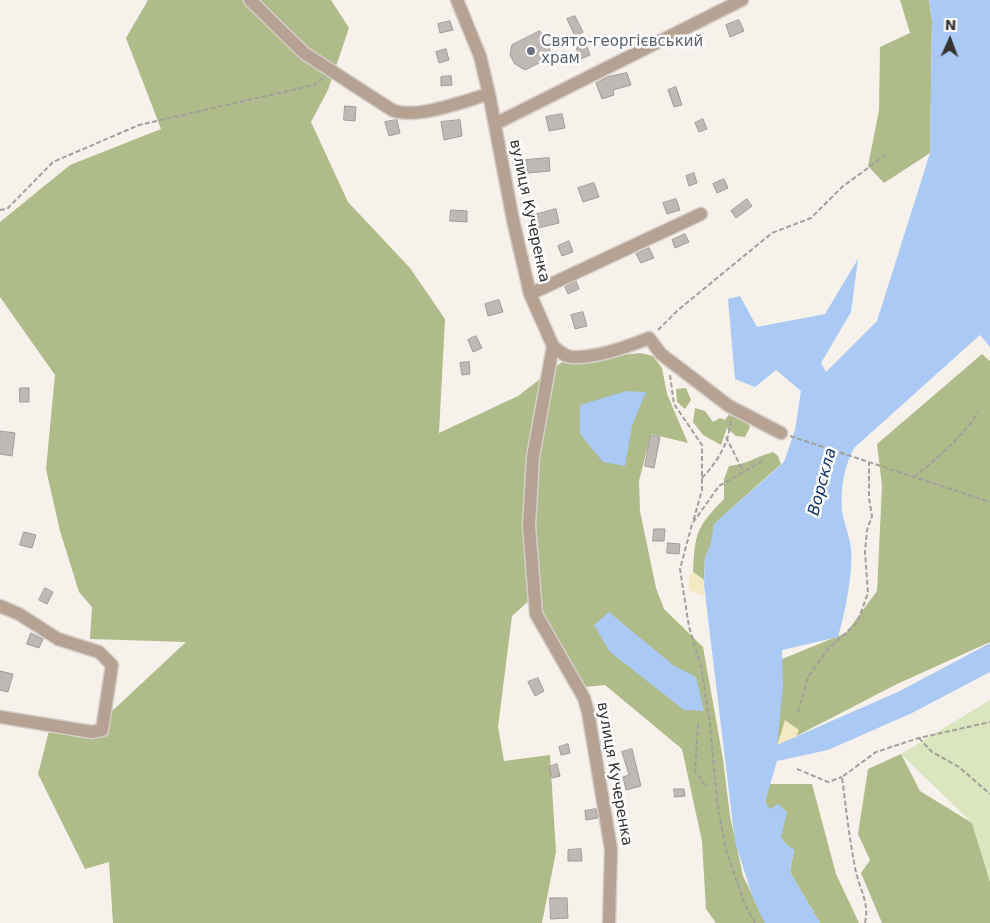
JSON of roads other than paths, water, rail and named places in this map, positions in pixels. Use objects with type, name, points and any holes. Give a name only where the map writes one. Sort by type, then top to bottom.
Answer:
[{"type":"street","points":[[250,0],[304,53],[401,114],[429,110],[489,94]]},
{"type":"street","name":"вулиця Кучеренка","points":[[457,0],[480,56],[530,294],[553,346],[533,457],[529,526],[536,614],[584,698],[588,712],[612,849],[609,923]]},
{"type":"street","points":[[495,124],[742,0]]},
{"type":"street","points":[[530,294],[701,214]]},
{"type":"street","points":[[553,346],[561,353],[572,357],[595,355],[632,346],[649,338],[669,360],[729,406],[781,433]]},
{"type":"street","points":[[0,606],[20,614],[58,639],[98,652],[112,665],[102,730],[92,732],[0,717]]},
{"type":"water","name":"Ворскла","points":[[929,0],[990,0],[990,347],[980,335],[854,448],[845,470],[842,495],[842,511],[850,544],[851,570],[841,628],[838,637],[782,650],[783,687],[777,745],[900,691],[990,643],[990,672],[912,713],[828,750],[777,761],[765,802],[770,809],[778,804],[787,812],[781,837],[788,846],[794,849],[790,872],[820,923],[765,923],[754,901],[735,842],[704,585],[705,557],[711,543],[714,524],[784,462],[795,430],[801,391],[776,370],[755,387],[735,379],[728,299],[740,296],[757,327],[825,314],[858,259],[851,312],[821,363],[826,372],[877,321],[930,153],[932,21]]},
{"type":"water","points":[[626,391],[646,392],[632,426],[625,466],[603,462],[580,434],[580,405]]},
{"type":"water","points":[[609,612],[673,665],[696,677],[704,711],[684,710],[610,652],[594,625]]},
{"type":"place","name":"Свято-георгієвський храм","points":[[531,51]]}]
